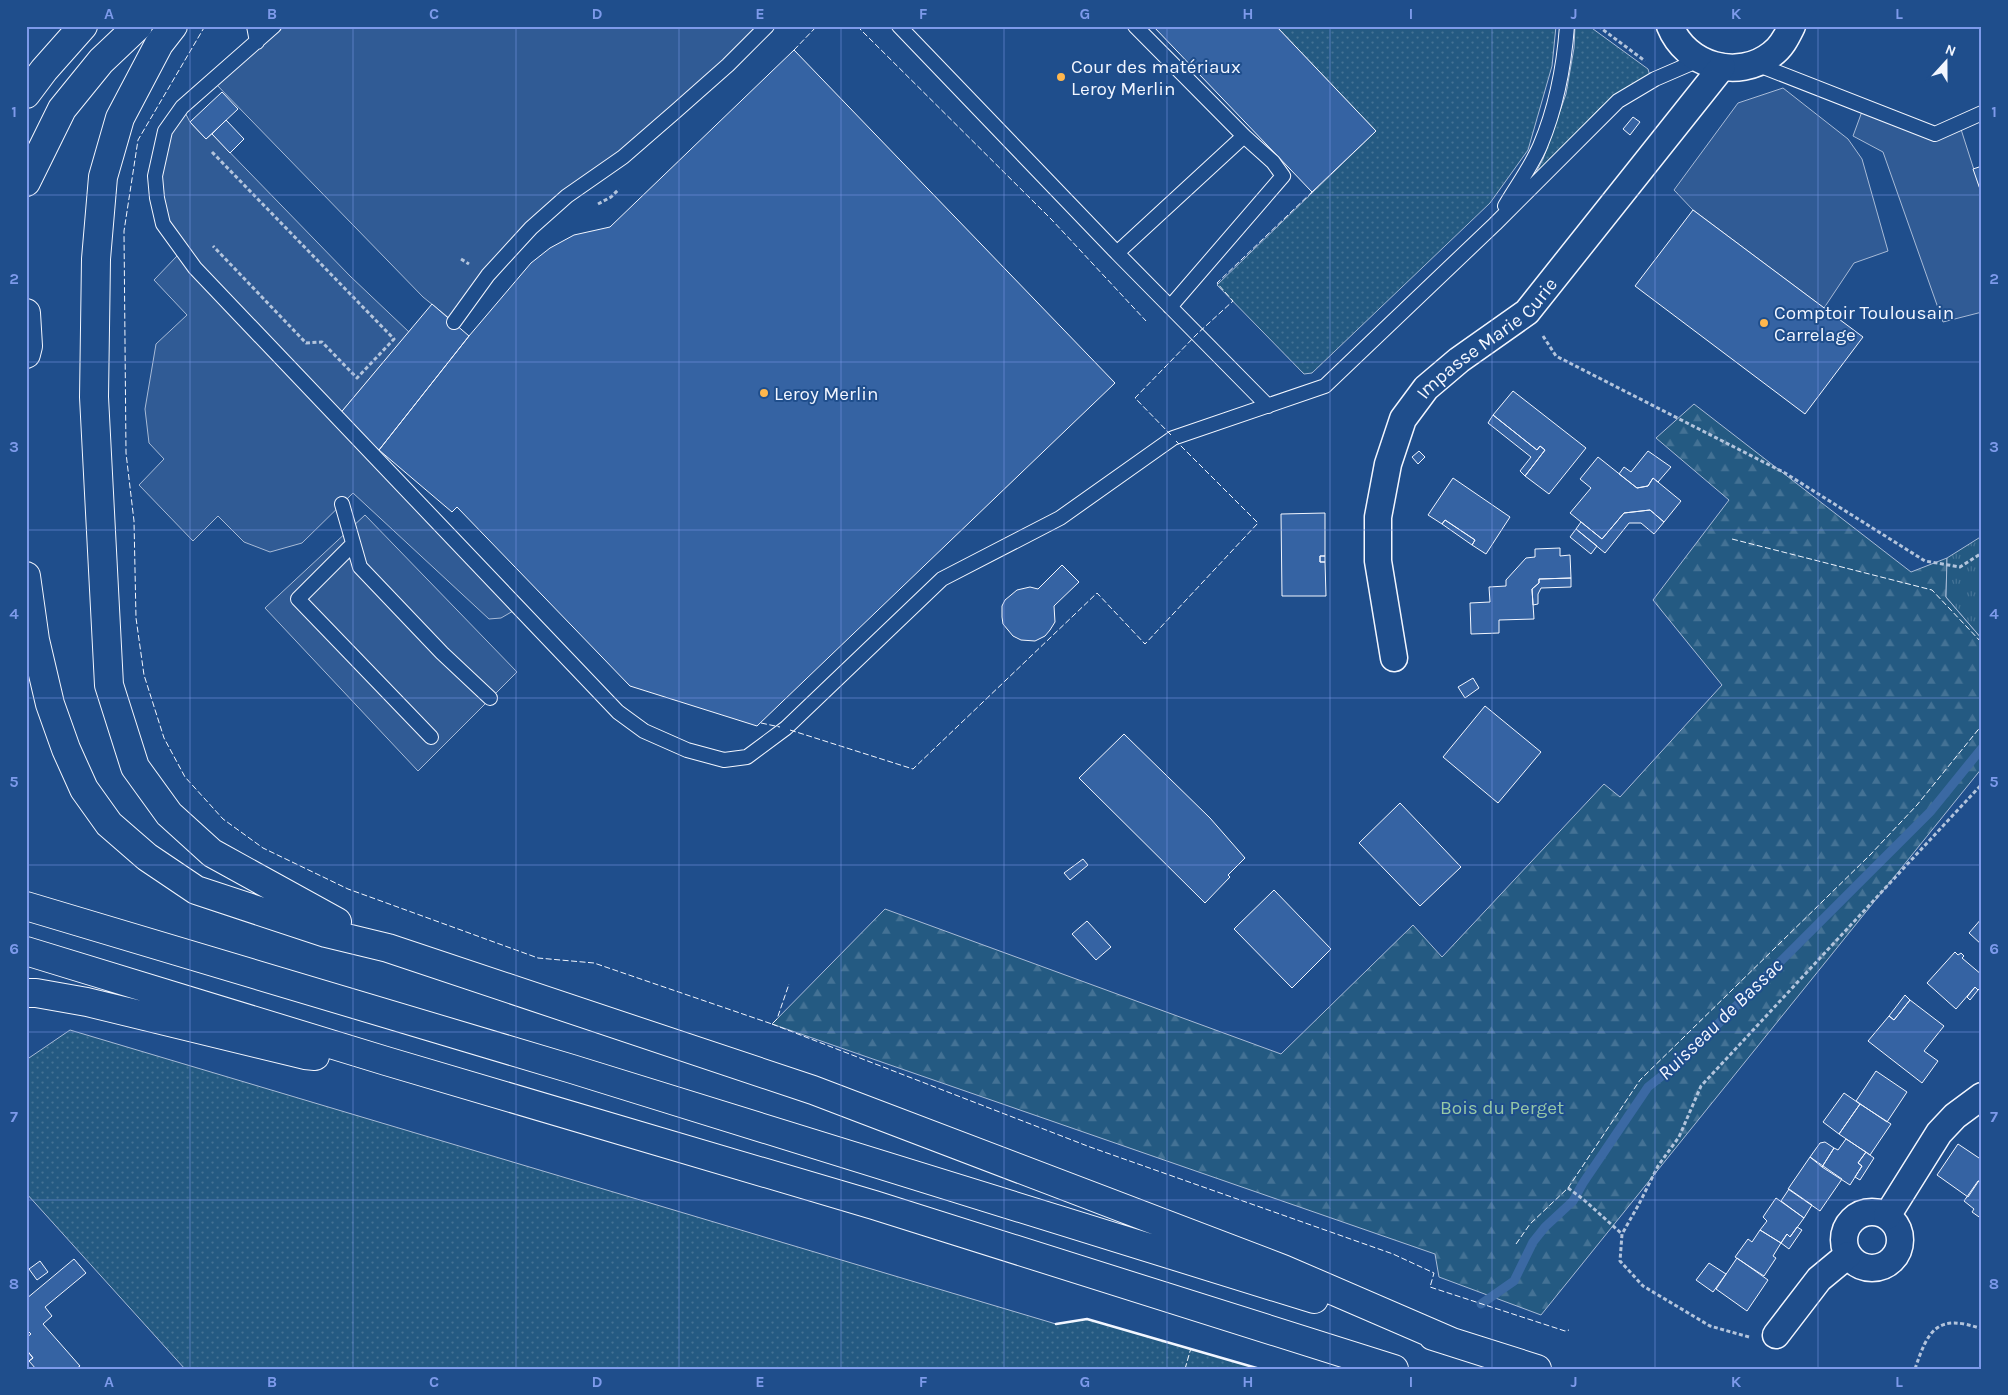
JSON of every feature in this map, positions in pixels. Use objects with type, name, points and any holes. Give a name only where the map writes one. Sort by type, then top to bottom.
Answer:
[{"type":"main road","points":[[26,94],[44,70],[83,26]]},
{"type":"main road","points":[[26,182],[62,109],[101,61],[138,26]]},
{"type":"main road","points":[[172,26],[159,44],[120,118],[103,177],[96,259],[94,397],[109,685],[135,766],[169,814],[212,852],[303,905],[388,948]]},
{"type":"main road","points":[[26,313],[28,346],[26,354]]},
{"type":"main road","points":[[26,576],[35,640],[50,704],[66,749],[84,789],[109,824],[147,857],[196,890],[326,933],[388,948],[812,1090],[1283,1269],[1452,1342]]},
{"type":"main road","points":[[26,906],[572,1069],[1537,1369]]},
{"type":"main road","points":[[26,952],[386,1061],[874,1205],[1394,1369]]},
{"type":"main road","points":[[26,993],[87,1002],[305,1055],[386,1061]]},
{"type":"street","points":[[1670,26],[1673,34],[1684,49],[1710,64],[1739,68],[1756,64],[1773,54],[1786,39],[1792,26]]},
{"type":"street","name":"Impasse Marie Curie","points":[[1394,658],[1378,561],[1378,517],[1388,464],[1403,419],[1426,388],[1459,360],[1527,312],[1710,64]]},
{"type":"street","points":[[1887,1216],[1940,1132],[1955,1116],[1982,1096]]},
{"type":"street","points":[[1869,1212],[1887,1216],[1898,1226],[1901,1237],[1900,1248],[1895,1258],[1886,1265],[1875,1269],[1864,1268],[1854,1263],[1848,1255],[1844,1243],[1845,1232],[1850,1222],[1858,1215],[1869,1212]]},
{"type":"street","points":[[1776,1335],[1818,1279],[1848,1255]]},
{"type":"lane","points":[[254,26],[257,42]]},
{"type":"lane","points":[[274,26],[182,108],[165,131],[155,176],[157,198],[163,224],[195,268],[618,712],[644,731],[687,750],[724,760],[747,757],[786,728],[942,580],[1060,518],[1173,438],[1326,386],[1618,101],[1664,75],[1710,64]]},
{"type":"lane","points":[[454,322],[488,275],[530,228],[567,196],[623,157],[728,65],[766,26]]},
{"type":"lane","points":[[899,26],[1117,253],[1268,406]]},
{"type":"lane","points":[[1135,26],[1244,136],[1273,162],[1283,176],[1170,307]]},
{"type":"lane","points":[[1494,224],[1539,148],[1555,102],[1565,57],[1567,26]]},
{"type":"lane","points":[[1756,64],[1935,134],[1982,114]]},
{"type":"lane","points":[[1117,253],[1244,136]]},
{"type":"lane","points":[[342,504],[352,545],[360,567],[442,653],[490,698]]},
{"type":"lane","points":[[352,545],[298,599],[431,737]]},
{"type":"path","points":[[1598,26],[1664,75]]},
{"type":"path","points":[[212,152],[394,340],[357,378],[322,342],[306,343],[213,246]]},
{"type":"path","points":[[1527,312],[1556,356],[1784,473],[1925,561],[1960,567],[1982,553]]},
{"type":"path","points":[[1776,1335],[1756,1339],[1710,1326],[1643,1286],[1620,1261],[1622,1234],[1640,1204],[1658,1166],[1679,1137],[1701,1086],[1982,784]]},
{"type":"path","points":[[1568,1188],[1622,1234]]},
{"type":"path","points":[[1915,1369],[1924,1344],[1935,1328],[1942,1325],[1962,1324],[1982,1329]]},
{"type":"green space","points":[[1276,26],[1556,26],[1552,66],[1528,150],[1490,203],[1312,373],[1304,374],[1217,285],[1376,131]]},
{"type":"green space","points":[[1575,26],[1589,26],[1648,69],[1650,76],[1631,85],[1600,108],[1531,182],[1543,159],[1566,94],[1574,48]]},
{"type":"green space","name":"Bois du Perget","points":[[1694,404],[1911,572],[1947,558],[1946,597],[1982,639],[1982,768],[1541,1315],[1439,1277],[1435,1254],[772,1024],[885,909],[1281,1054],[1413,925],[1442,957],[1604,784],[1620,797],[1722,685],[1653,600],[1729,500],[1656,438]]},
{"type":"green space","points":[[1982,536],[1982,639],[1946,597],[1947,558]]},
{"type":"green space","points":[[70,1030],[1056,1324],[1087,1319],[1260,1369],[185,1369],[26,1193],[26,1060]]},
{"type":"shaded area","points":[[274,26],[767,26],[567,196],[454,322],[423,297],[213,81]]},
{"type":"shaded area","points":[[1783,88],[1848,139],[1862,159],[1888,251],[1854,263],[1824,308],[1693,210],[1674,190],[1738,103]]},
{"type":"shaded area","points":[[1864,106],[1935,134],[1959,123],[1982,195],[1982,312],[1943,322],[1883,152],[1853,136]]},
{"type":"shaded area","points":[[182,107],[190,122],[206,139],[212,134],[350,276],[409,332],[338,416],[520,607],[501,618],[489,619],[353,493],[302,543],[270,552],[244,542],[218,516],[193,541],[139,485],[164,459],[149,443],[145,409],[156,344],[187,315],[154,280],[177,256],[176,244],[157,198],[165,131]]},
{"type":"shaded area","points":[[365,515],[517,672],[418,771],[265,608]]},
{"type":"building","points":[[1153,26],[1276,26],[1376,131],[1312,192]]},
{"type":"building","name":"Leroy Merlin","points":[[794,50],[1115,383],[757,726],[630,686],[457,507],[452,512],[379,450],[469,336],[531,263],[550,248],[574,235],[610,227]]},
{"type":"building","points":[[222,92],[238,109],[206,139],[190,122]]},
{"type":"building","points":[[1633,117],[1640,122],[1630,135],[1623,129]]},
{"type":"building","points":[[226,120],[244,139],[230,153],[212,134]]},
{"type":"building","points":[[1982,166],[1982,195],[1973,169]]},
{"type":"building","name":"Comptoir Toulousain Carrelage","points":[[1693,210],[1863,337],[1805,414],[1635,286]]},
{"type":"building","points":[[432,304],[469,336],[379,450],[338,416]]},
{"type":"building","points":[[1513,391],[1586,448],[1549,494],[1525,476],[1545,450],[1540,446],[1537,450],[1493,415]]},
{"type":"building","points":[[1493,415],[1537,450],[1540,446],[1545,450],[1525,476],[1520,471],[1531,457],[1488,423]]},
{"type":"building","points":[[1419,451],[1425,457],[1418,464],[1412,457]]},
{"type":"building","points":[[1648,451],[1671,467],[1658,482],[1653,478],[1648,486],[1637,488],[1619,474],[1624,467],[1631,472]]},
{"type":"building","points":[[1598,457],[1637,488],[1648,486],[1653,478],[1681,501],[1664,522],[1650,510],[1624,513],[1602,539],[1570,513],[1591,488],[1580,479]]},
{"type":"building","points":[[1453,478],[1510,517],[1486,554],[1472,545],[1475,540],[1445,520],[1442,524],[1428,515]]},
{"type":"building","points":[[1650,510],[1664,522],[1654,534],[1641,523],[1629,523],[1605,553],[1576,529],[1581,522],[1602,539],[1624,513]]},
{"type":"building","points":[[1325,513],[1325,556],[1320,556],[1320,562],[1325,562],[1326,596],[1282,596],[1281,514]]},
{"type":"building","points":[[1445,520],[1475,540],[1472,545],[1442,524]]},
{"type":"building","points":[[1576,529],[1597,546],[1591,554],[1570,537]]},
{"type":"building","points":[[1560,548],[1560,556],[1570,555],[1571,578],[1539,579],[1539,583],[1532,589],[1534,619],[1499,620],[1499,633],[1471,634],[1470,603],[1490,602],[1489,587],[1506,586],[1506,580],[1526,558],[1535,557],[1535,549]]},
{"type":"building","points":[[1320,556],[1325,556],[1325,562],[1320,562]]},
{"type":"building","points":[[1062,565],[1079,582],[1054,606],[1055,622],[1050,630],[1045,636],[1035,641],[1021,640],[1013,636],[1003,624],[1002,606],[1005,600],[1017,590],[1030,587],[1038,589]]},
{"type":"building","points":[[1571,578],[1571,587],[1541,588],[1538,594],[1538,604],[1533,605],[1532,589],[1539,583],[1539,579]]},
{"type":"building","points":[[1473,678],[1479,688],[1465,698],[1458,687]]},
{"type":"building","points":[[1485,706],[1541,752],[1498,803],[1443,757]]},
{"type":"building","points":[[1124,734],[1210,818],[1245,858],[1205,903],[1079,778]]},
{"type":"building","points":[[1400,803],[1461,867],[1420,906],[1359,843]]},
{"type":"building","points":[[1083,859],[1088,865],[1070,880],[1064,873]]},
{"type":"building","points":[[1274,890],[1331,949],[1292,988],[1234,929]]},
{"type":"building","points":[[1982,918],[1982,945],[1969,933]]},
{"type":"building","points":[[1087,921],[1111,947],[1096,960],[1072,934]]},
{"type":"building","points":[[1955,952],[1958,955],[1961,953],[1964,956],[1962,958],[1982,975],[1982,986],[1978,990],[1975,987],[1956,1009],[1927,983]]},
{"type":"building","points":[[1975,987],[1978,990],[1970,1000],[1967,997]]},
{"type":"building","points":[[1905,995],[1910,1000],[1894,1020],[1889,1016]]},
{"type":"building","points":[[1910,1000],[1944,1026],[1924,1051],[1938,1061],[1922,1083],[1868,1041],[1889,1016],[1894,1020]]},
{"type":"building","points":[[1876,1071],[1907,1092],[1887,1122],[1856,1101]]},
{"type":"building","points":[[1844,1093],[1860,1104],[1839,1134],[1823,1122]]},
{"type":"building","points":[[1860,1104],[1891,1124],[1870,1155],[1839,1134]]},
{"type":"building","points":[[1846,1139],[1866,1152],[1858,1163],[1862,1166],[1850,1185],[1822,1167],[1834,1148],[1838,1150]]},
{"type":"building","points":[[1825,1142],[1834,1148],[1822,1167],[1810,1157],[1820,1143]]},
{"type":"building","points":[[1958,1144],[1982,1160],[1982,1176],[1968,1197],[1937,1175]]},
{"type":"building","points":[[1866,1152],[1874,1158],[1860,1180],[1855,1177],[1862,1166],[1858,1163]]},
{"type":"building","points":[[1810,1157],[1842,1179],[1820,1211],[1788,1189]]},
{"type":"building","points":[[1978,1181],[1982,1184],[1982,1219],[1972,1212],[1974,1209],[1964,1201]]},
{"type":"building","points":[[1789,1189],[1812,1205],[1804,1218],[1781,1201]]},
{"type":"building","points":[[1776,1198],[1804,1218],[1790,1237],[1787,1234],[1781,1243],[1760,1230],[1767,1221],[1763,1217]]},
{"type":"building","points":[[1797,1227],[1802,1230],[1789,1249],[1781,1243],[1787,1234],[1790,1237]]},
{"type":"building","points":[[1760,1230],[1781,1243],[1773,1256],[1776,1258],[1764,1276],[1735,1257],[1748,1239],[1752,1242]]},
{"type":"building","points":[[1737,1258],[1768,1280],[1747,1311],[1716,1289]]},
{"type":"building","points":[[74,1259],[86,1273],[45,1307],[52,1316],[43,1324],[80,1366],[76,1369],[36,1369],[29,1361],[33,1358],[26,1349],[26,1338],[31,1334],[26,1329],[26,1299]]},
{"type":"building","points":[[40,1261],[48,1272],[37,1280],[29,1269]]},
{"type":"building","points":[[1709,1263],[1726,1274],[1713,1292],[1696,1280]]},
{"type":"building","points":[[26,1349],[33,1358],[29,1361],[26,1358]]},
{"type":"waterway","name":"Ruisseau de Bassac","points":[[1481,1304],[1514,1281],[1533,1242],[1545,1227],[1573,1201],[1583,1183],[1648,1087],[1682,1060],[1931,811],[1982,748]]},
{"type":"fence","points":[[205,26],[138,140],[124,231],[126,453],[134,521],[136,618],[144,675],[164,738],[185,777],[223,819],[263,848],[348,889],[538,958],[594,963],[772,1024],[777,1019],[789,984]]},
{"type":"fence","points":[[794,50],[817,26]]},
{"type":"fence","points":[[857,26],[1052,220],[1146,321]]},
{"type":"fence","points":[[1171,435],[1135,398],[1197,334],[1233,301],[1217,283],[1312,192]]},
{"type":"fence","points":[[790,730],[913,769],[1097,593],[1145,644],[1258,523],[1176,441]]},
{"type":"fence","points":[[1732,539],[1932,590],[1982,643]]},
{"type":"fence","points":[[761,723],[780,727]]},
{"type":"fence","points":[[1516,1244],[1530,1224],[1568,1188],[1640,1080],[1870,855],[1917,805],[1982,725]]},
{"type":"fence","points":[[772,1024],[1090,1147],[1393,1254],[1434,1273],[1430,1287],[1565,1331],[1569,1330]]},
{"type":"fence","points":[[1185,1369],[1191,1348]]},
{"type":"wall","points":[[1056,1324],[1087,1319],[1260,1369]]},
{"type":"place","name":"Cour des matériaux Leroy Merlin","points":[[1061,77]]},
{"type":"place","name":"Comptoir Toulousain Carrelage","points":[[1764,323]]},
{"type":"place","name":"Leroy Merlin","points":[[764,393]]}]
